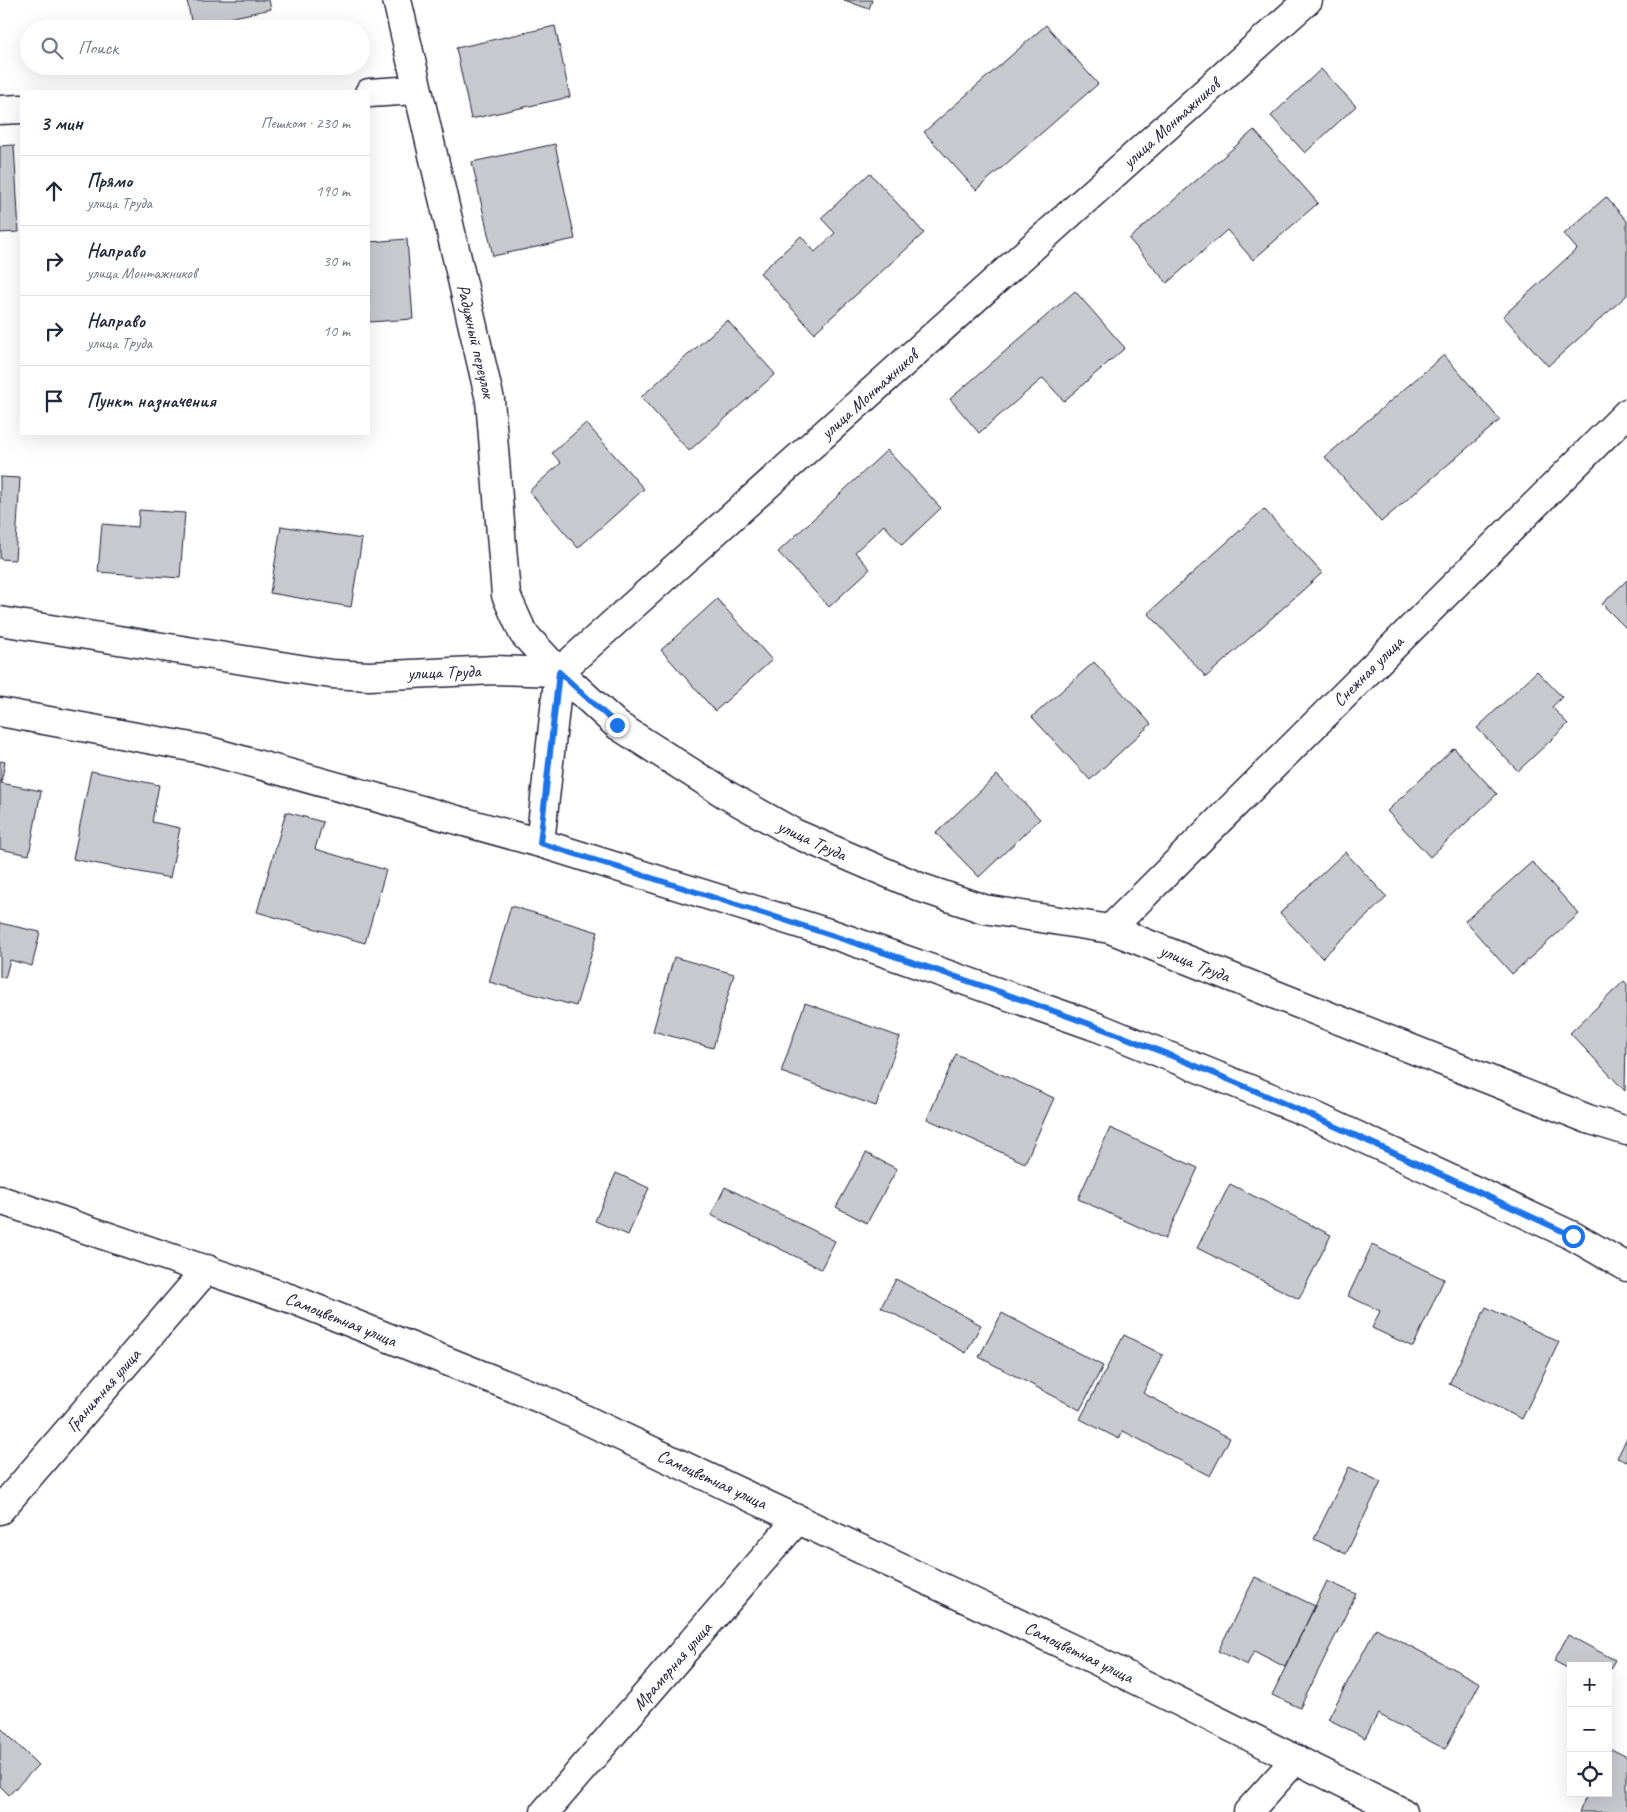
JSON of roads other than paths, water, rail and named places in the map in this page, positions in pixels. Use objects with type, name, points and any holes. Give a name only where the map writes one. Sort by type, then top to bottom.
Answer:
[{"type":"street","name":"Радужный переулок","points":[[397,0],[416,90],[490,400],[506,595],[523,633],[559,672]]},
{"type":"street","name":"улица Монтажников","points":[[559,672],[1308,0]]},
{"type":"street","points":[[370,92],[416,90]]},
{"type":"street","points":[[0,110],[20,109]]},
{"type":"street","name":"Снежная улица","points":[[1110,929],[1627,413]]},
{"type":"street","name":"улица Труда","points":[[0,621],[331,674],[369,676],[495,670],[559,672],[617,725],[725,794],[794,833],[922,888],[984,909],[1110,929],[1579,1116],[1627,1131]]},
{"type":"street","points":[[540,843],[559,672]]},
{"type":"street","points":[[0,712],[202,749],[540,843],[829,933],[1097,1027],[1306,1112],[1573,1236],[1627,1267]]},
{"type":"street","name":"Самоцветная улица","points":[[0,1200],[207,1269],[292,1300],[544,1400],[1079,1652],[1402,1812]]},
{"type":"street","name":"Гранитная улица","points":[[0,1510],[207,1269]]},
{"type":"street","name":"Мраморная улица","points":[[545,1812],[798,1520]]},
{"type":"street","points":[[1248,1812],[1296,1759]]}]
